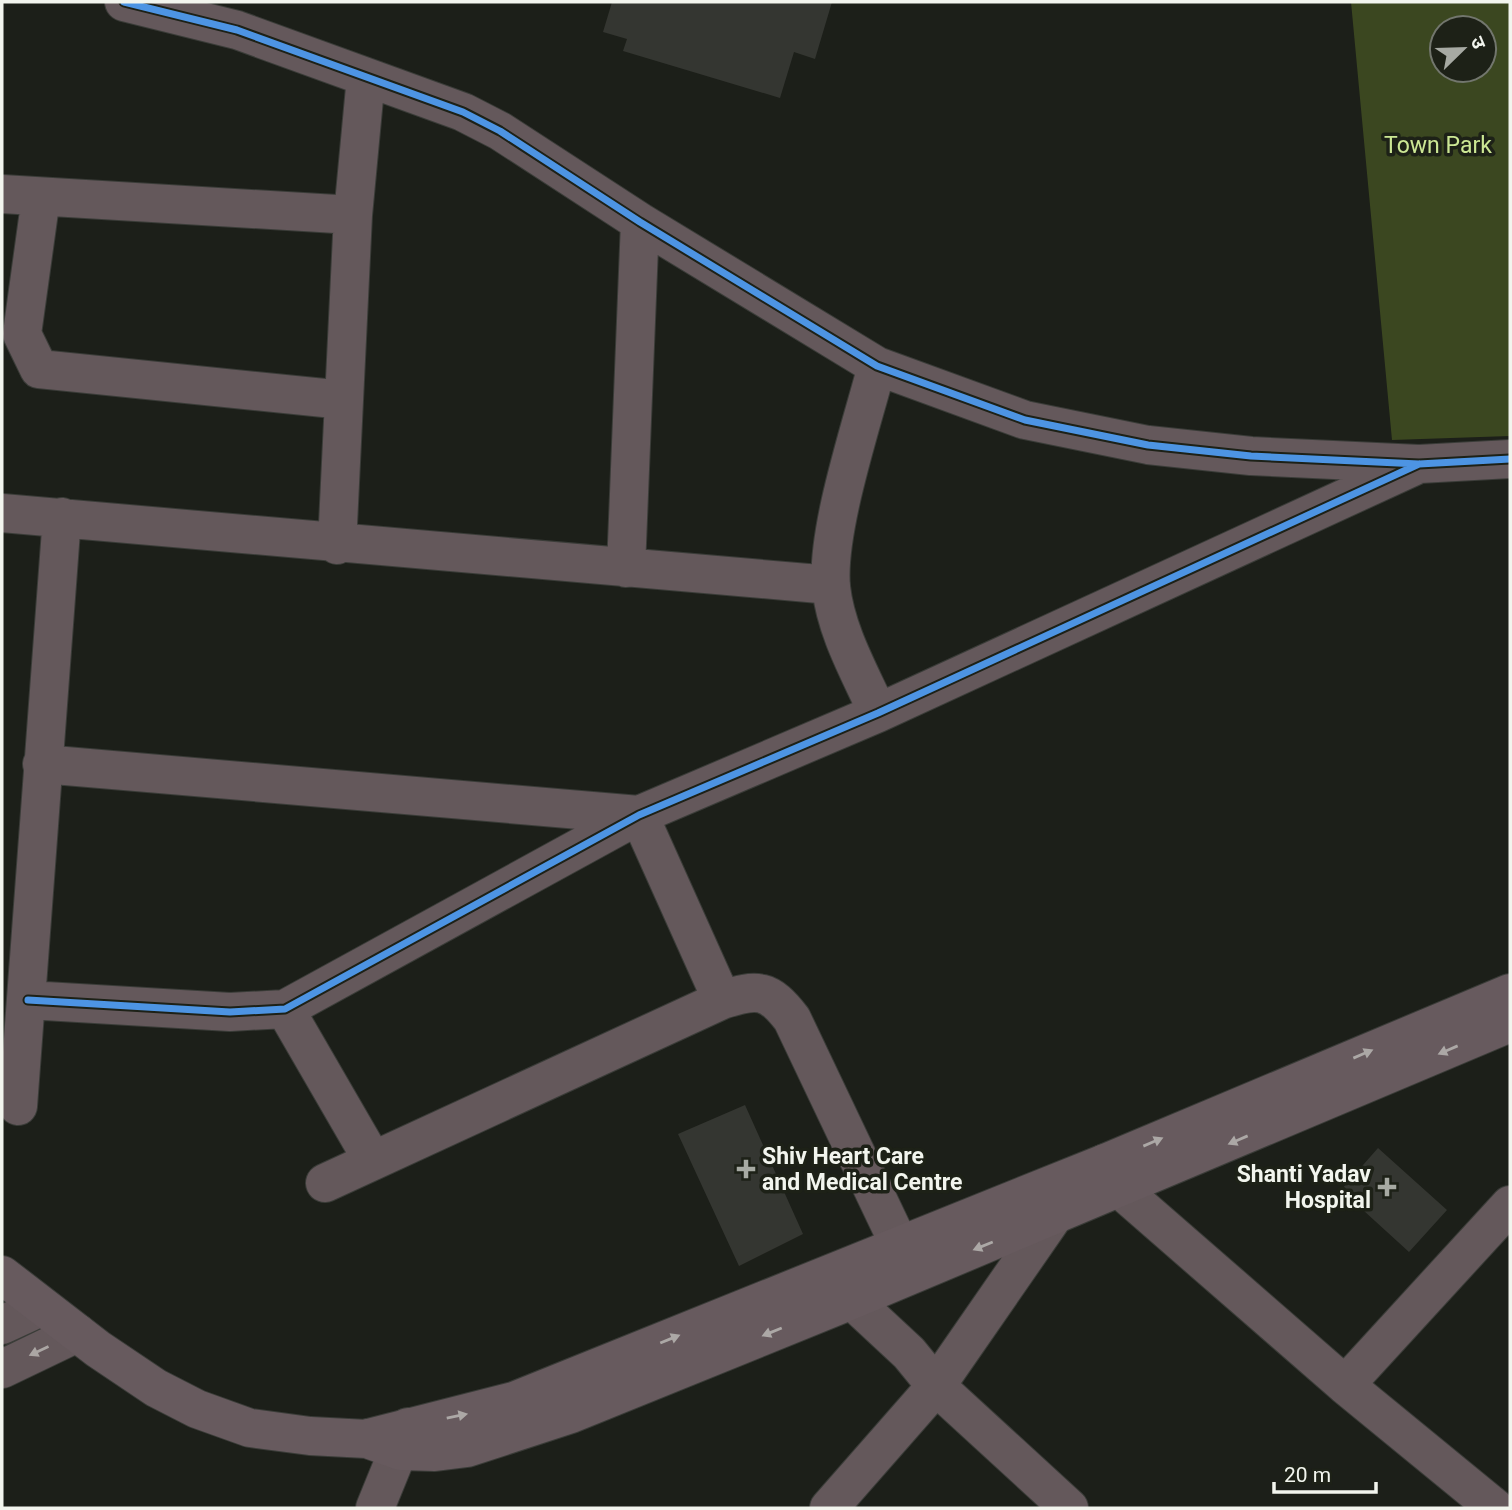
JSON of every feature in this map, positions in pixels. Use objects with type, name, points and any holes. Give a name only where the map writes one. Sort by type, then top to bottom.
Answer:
[{"type":"main road","points":[[2,1275],[41,1307],[156,1388],[197,1409],[250,1428],[310,1436],[392,1439],[446,1451],[506,1438],[1053,1217],[1099,1176],[1510,993]]},
{"type":"main road","points":[[392,1439],[514,1401],[899,1244],[1099,1176],[1510,1023]]},
{"type":"street","points":[[124,2],[237,30],[463,112],[500,131],[640,222],[877,366],[1025,420],[1148,444],[1251,456],[1419,464],[1510,459]]},
{"type":"street","points":[[337,545],[353,215],[366,77]]},
{"type":"street","points":[[2,194],[353,215]]},
{"type":"street","points":[[41,197],[22,334],[39,369],[344,400]]},
{"type":"street","points":[[626,568],[640,222]]},
{"type":"street","points":[[877,366],[843,499],[834,545],[831,585],[842,634],[878,713]]},
{"type":"street","points":[[29,1000],[230,1012],[285,1009],[639,815],[878,713],[1419,464]]},
{"type":"street","points":[[2,513],[337,545],[831,585]]},
{"type":"street","points":[[18,1106],[29,1000],[42,764],[62,517]]},
{"type":"street","points":[[42,764],[639,815]]},
{"type":"street","points":[[639,815],[722,1000]]},
{"type":"street","points":[[325,1183],[722,1000],[744,993],[766,993],[785,1010],[899,1244]]},
{"type":"street","points":[[285,1009],[373,1161]]},
{"type":"street","points":[[829,1508],[936,1386],[1053,1217],[1099,1176],[1345,1385],[1495,1508]]},
{"type":"street","points":[[1345,1385],[1510,1205]]},
{"type":"street","points":[[852,1300],[909,1353],[936,1386],[1069,1508]]},
{"type":"street","points":[[2,1325],[41,1307]]},
{"type":"street","points":[[2,1368],[77,1333]]},
{"type":"street","points":[[375,1508],[392,1439]]},
{"type":"green space","name":"Town Park","points":[[1351,2],[1510,2],[1510,436],[1392,440]]},
{"type":"building","points":[[612,2],[832,2],[815,59],[794,52],[780,98],[623,51],[627,39],[603,32]]},
{"type":"building","points":[[745,1105],[803,1234],[739,1266],[678,1134]]},
{"type":"building","points":[[1378,1148],[1447,1210],[1409,1252],[1341,1190]]},
{"type":"cycle path","points":[[124,2],[237,30],[463,112],[500,131],[640,222],[877,366],[1025,420],[1148,445],[1251,456],[1419,464],[1510,459]]},
{"type":"cycle path","points":[[28,1000],[230,1012],[285,1009],[639,815],[878,713],[1419,464]]},
{"type":"place","name":"Shiv Heart Care and Medical Centre","points":[[746,1169]]},
{"type":"place","name":"Shanti Yadav Hospital","points":[[1387,1187]]}]
